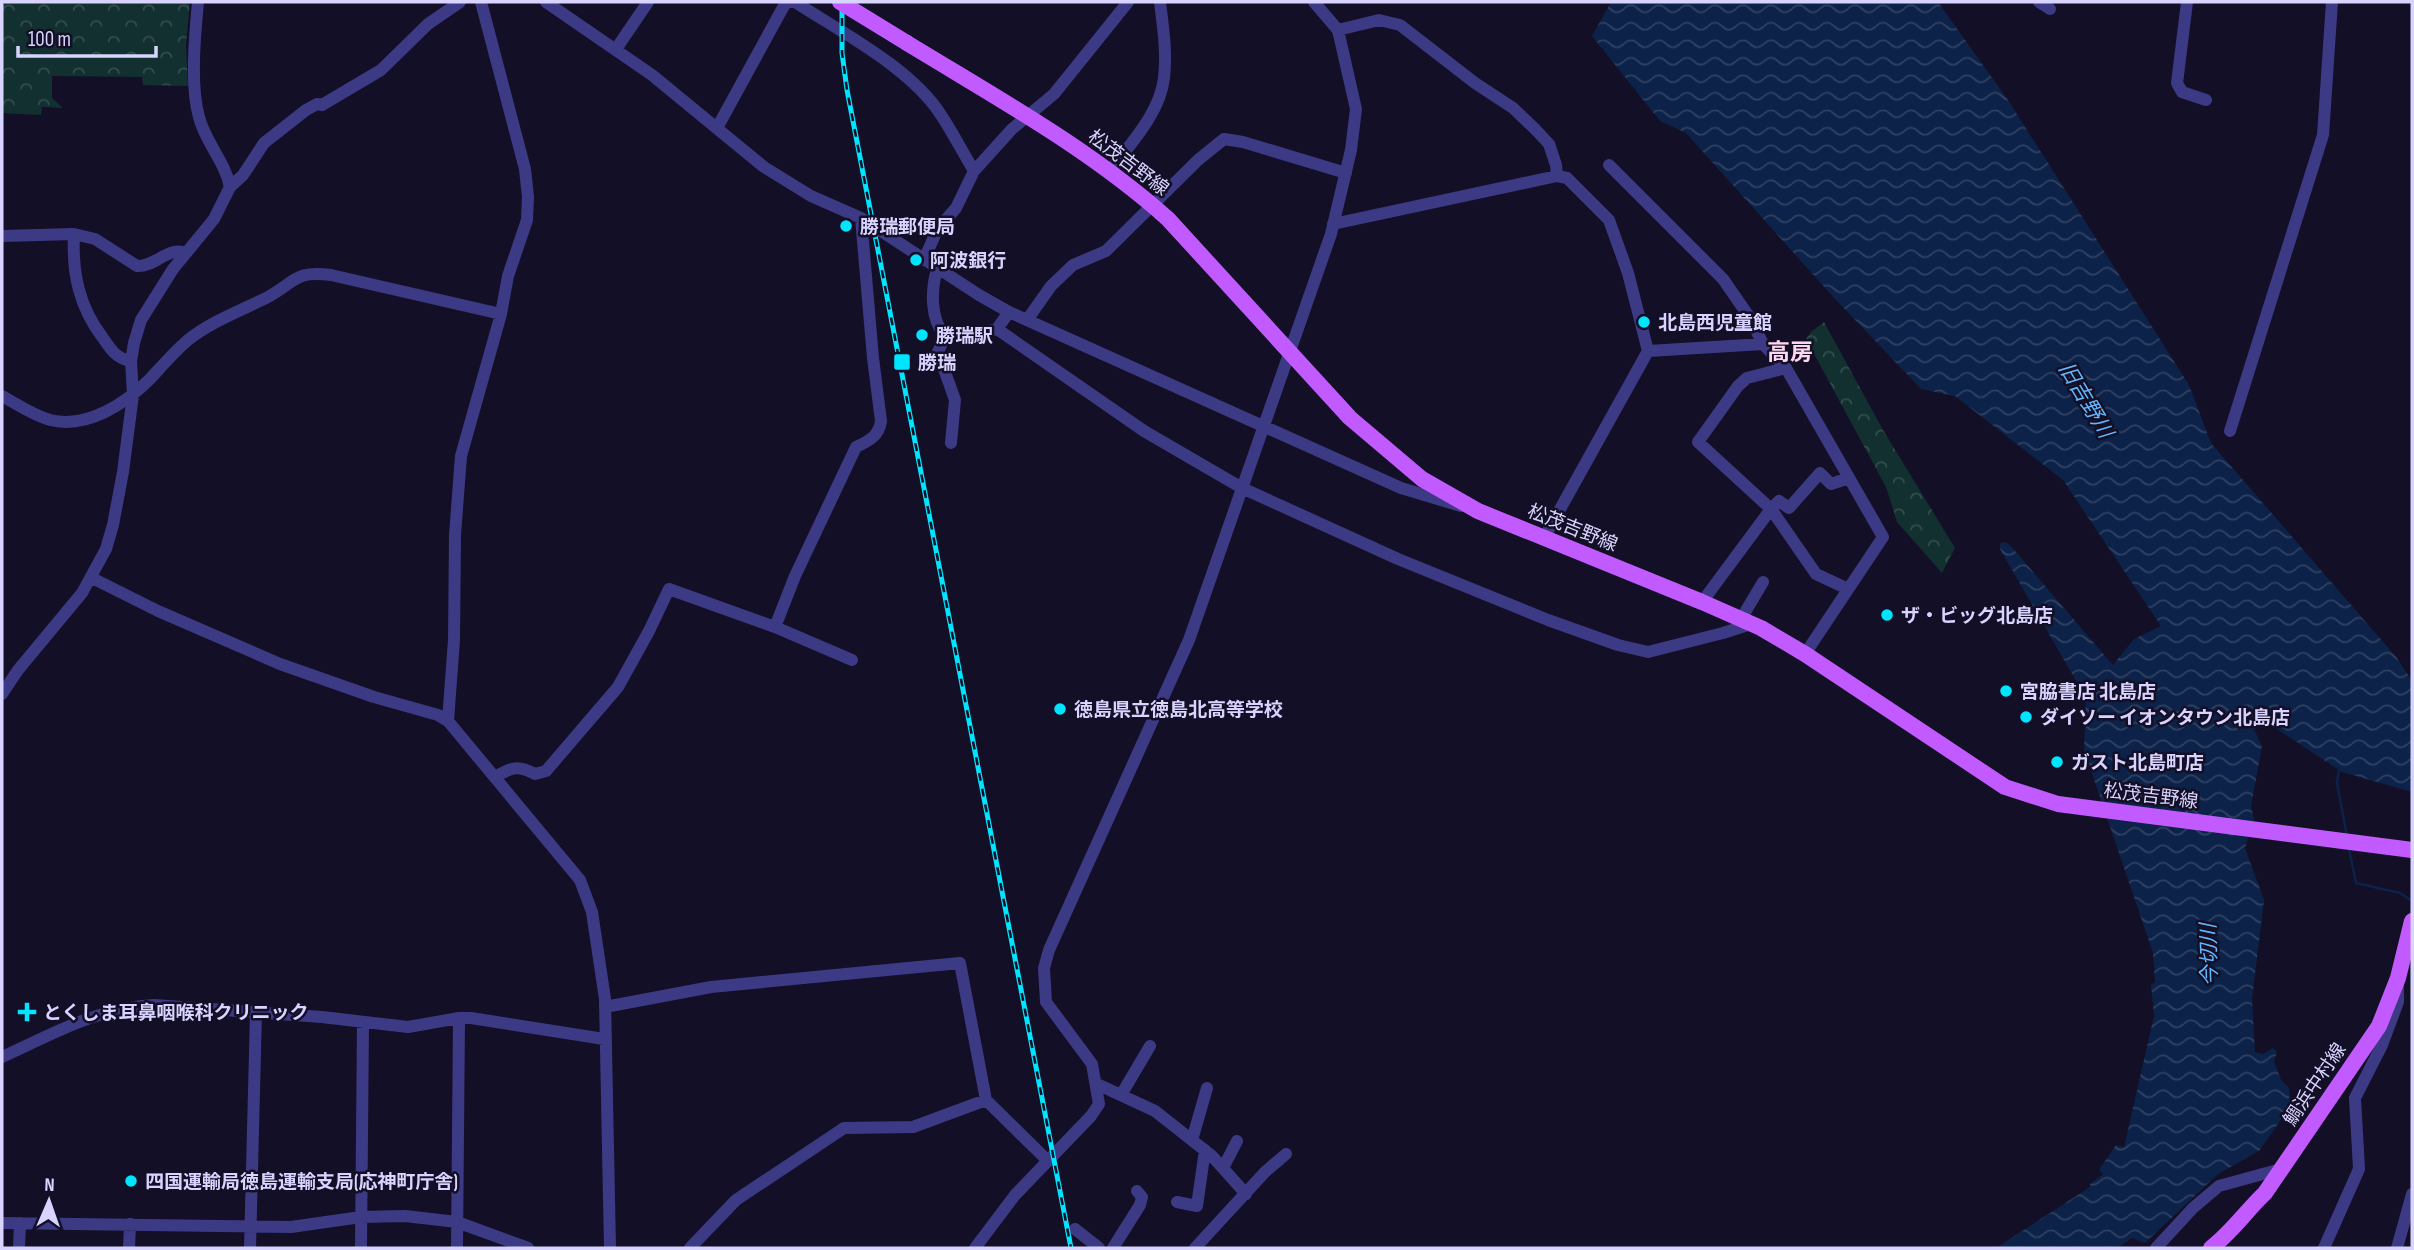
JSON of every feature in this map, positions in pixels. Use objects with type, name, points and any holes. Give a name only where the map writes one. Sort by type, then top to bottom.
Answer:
[{"type":"main road","name":"松茂吉野線","points":[[840,2],[1110,170],[1168,219],[1350,418],[1422,479],[1478,511],[1746,621],[1805,654],[2005,787],[2058,804],[2412,850]]},
{"type":"main road","name":"鯛浜中村線","points":[[2211,1248],[2233,1231],[2265,1193],[2379,1026],[2398,978],[2412,921]]},
{"type":"street","points":[[198,2],[195,57],[199,118],[227,174],[230,187]]},
{"type":"street","points":[[2,694],[92,578],[103,558],[113,525],[133,395],[131,361],[134,343],[141,320],[159,289],[214,219],[230,187],[243,175],[273,134],[306,110],[317,104],[322,105],[382,70],[438,15],[460,2]]},
{"type":"street","points":[[448,720],[454,640],[455,535],[461,456],[501,314],[508,276],[527,220],[528,197],[524,170],[481,2]]},
{"type":"street","points":[[545,2],[652,75],[764,167],[811,196],[861,218],[937,269],[1009,312],[1401,488],[1478,511]]},
{"type":"street","points":[[616,49],[648,2]]},
{"type":"street","points":[[717,128],[786,2],[794,2],[857,40],[903,74],[941,114],[974,171]]},
{"type":"street","points":[[924,260],[937,230],[956,208],[974,171],[1026,116],[1054,94],[1128,2]]},
{"type":"street","points":[[1110,170],[1139,132],[1158,100],[1164,80],[1160,2]]},
{"type":"street","points":[[975,1248],[1015,1195],[1091,1116],[1099,1104],[1092,1064],[1046,1002],[1044,968],[1049,950],[1189,640],[1333,224],[1351,150],[1356,109],[1339,30],[1314,2]]},
{"type":"street","points":[[2187,2],[2176,83],[2182,92],[2206,100]]},
{"type":"street","points":[[2230,432],[2323,135],[2332,2]]},
{"type":"street","points":[[1339,30],[1379,20],[1400,25],[1475,83],[1513,108],[1535,129],[1549,144],[1557,176]]},
{"type":"street","points":[[1027,320],[1051,286],[1073,265],[1106,251],[1198,160],[1224,139],[1346,173]]},
{"type":"street","points":[[1609,165],[1723,279],[1750,318],[1763,344],[1786,368],[1883,537],[1805,654]]},
{"type":"street","points":[[1333,224],[1557,176],[1567,178],[1609,220],[1628,273],[1648,351],[1544,538]]},
{"type":"street","points":[[775,627],[795,576],[856,447],[872,440],[880,429],[861,218]]},
{"type":"street","points":[[2,236],[74,234],[95,239],[138,266],[145,267],[173,251],[186,253]]},
{"type":"street","points":[[74,234],[78,292],[83,308],[112,351],[121,359],[131,361]]},
{"type":"street","points":[[937,269],[931,289],[939,329],[946,336],[960,337],[997,329],[1009,312]]},
{"type":"street","points":[[2,396],[35,415],[59,422],[105,413],[133,395],[182,345],[207,326],[277,292],[305,274],[331,275],[501,314]]},
{"type":"street","points":[[997,329],[1144,431],[1242,488],[1450,581],[1618,645],[1648,652],[1723,633],[1746,621],[1763,582]]},
{"type":"street","points":[[946,336],[938,352],[955,400],[951,443]]},
{"type":"street","points":[[1648,351],[1763,344]]},
{"type":"street","points":[[1786,368],[1747,378],[1738,386],[1698,442],[1771,509],[1816,574],[1848,589]]},
{"type":"street","points":[[1702,602],[1779,501],[1789,509],[1820,473],[1831,484],[1849,478]]},
{"type":"street","points":[[92,578],[158,611],[280,664],[448,720],[580,880],[592,912],[605,1003],[610,1248]]},
{"type":"street","points":[[495,777],[514,766],[536,774],[546,771],[618,687],[669,589],[775,627],[852,660]]},
{"type":"street","points":[[605,1003],[710,987],[960,963],[986,1100],[1047,1160]]},
{"type":"street","points":[[2324,1248],[2360,1169],[2355,1098],[2382,1045],[2398,1002],[2398,978]]},
{"type":"street","points":[[2,1057],[90,1017],[130,1006],[153,1005],[408,1027],[459,1018],[604,1039]]},
{"type":"street","points":[[250,1248],[256,1013]]},
{"type":"street","points":[[457,1248],[459,1018]]},
{"type":"street","points":[[360,1248],[363,1022]]},
{"type":"street","points":[[1121,1095],[1150,1046]]},
{"type":"street","points":[[1097,1084],[1155,1111],[1205,1150],[1246,1194]]},
{"type":"street","points":[[1192,1140],[1207,1088]]},
{"type":"street","points":[[690,1248],[736,1200],[844,1128],[913,1128],[986,1100]]},
{"type":"street","points":[[1223,1168],[1237,1141]]},
{"type":"street","points":[[1177,1202],[1197,1206],[1205,1150]]},
{"type":"street","points":[[1195,1248],[1265,1171],[1286,1154]]},
{"type":"street","points":[[2156,1248],[2193,1208],[2219,1186],[2281,1169]]},
{"type":"street","points":[[1113,1248],[1140,1205],[1142,1197],[1137,1191]]},
{"type":"street","points":[[2396,1248],[2412,1194]]},
{"type":"street","points":[[2,1223],[291,1227],[361,1217],[405,1216],[457,1222],[528,1248]]},
{"type":"street","points":[[19,1248],[20,1223]]},
{"type":"street","points":[[129,1248],[130,1224]]},
{"type":"street","points":[[1075,1229],[1099,1248]]},
{"type":"green space","points":[[2,2],[190,2],[186,45],[188,86],[143,85],[142,77],[52,76],[52,98],[63,108],[42,107],[41,115],[2,113]]},
{"type":"green space","points":[[1824,322],[1883,430],[1955,548],[1942,573],[1897,522],[1886,487],[1806,339]]},
{"type":"water","points":[[1611,2],[1938,2],[2008,100],[2189,385],[2211,443],[2397,658],[2412,681],[2412,792],[2342,772],[2268,723],[2254,729],[2262,746],[2251,806],[2254,820],[2245,848],[2264,900],[2252,999],[2255,1052],[2263,1054],[2273,1048],[2277,1052],[2274,1061],[2281,1080],[2289,1088],[2290,1107],[2259,1151],[2218,1174],[2145,1243],[2132,1238],[2117,1248],[1996,1248],[2090,1187],[2090,1184],[2103,1174],[2099,1170],[2116,1145],[2124,1147],[2154,1016],[2151,984],[2155,983],[2153,953],[2084,750],[2086,698],[2000,549],[2000,544],[2009,544],[2113,665],[2134,639],[2161,626],[2063,480],[1955,396],[1921,389],[1836,300],[1686,133],[1660,121],[1592,36]]},
{"type":"waterway","points":[[2339,770],[2337,783],[2347,836]]},
{"type":"waterway","points":[[2349,849],[2356,883],[2400,893],[2412,901]]},
{"type":"railway","points":[[842,2],[842,53],[847,90],[1071,1248]]},
{"type":"place","name":"勝瑞郵便局","points":[[846,226]]},
{"type":"place","name":"阿波銀行","points":[[916,260]]},
{"type":"place","name":"北島西児童館","points":[[1644,322]]},
{"type":"place","name":"勝瑞駅","points":[[922,335]]},
{"type":"place","name":"勝瑞","points":[[902,362]]},
{"type":"place","name":"ザ・ビッグ北島店","points":[[1887,615]]},
{"type":"place","name":"宮脇書店 北島店","points":[[2006,691]]},
{"type":"place","name":"徳島県立徳島北高等学校","points":[[1060,709]]},
{"type":"place","name":"ダイソー イオンタウン北島店","points":[[2026,717]]},
{"type":"place","name":"ガスト北島町店","points":[[2057,762]]},
{"type":"place","name":"とくしま耳鼻咽喉科クリニック","points":[[27,1012]]},
{"type":"place","name":"四国運輸局徳島運輸支局(応神町庁舎)","points":[[131,1181]]},
{"type":"district","name":"高房","points":[[1790,352]]},
{"type":"water label","name":"旧吉野川","points":[[2086,400]]},
{"type":"water label","name":"今切川","points":[[2209,955]]}]
